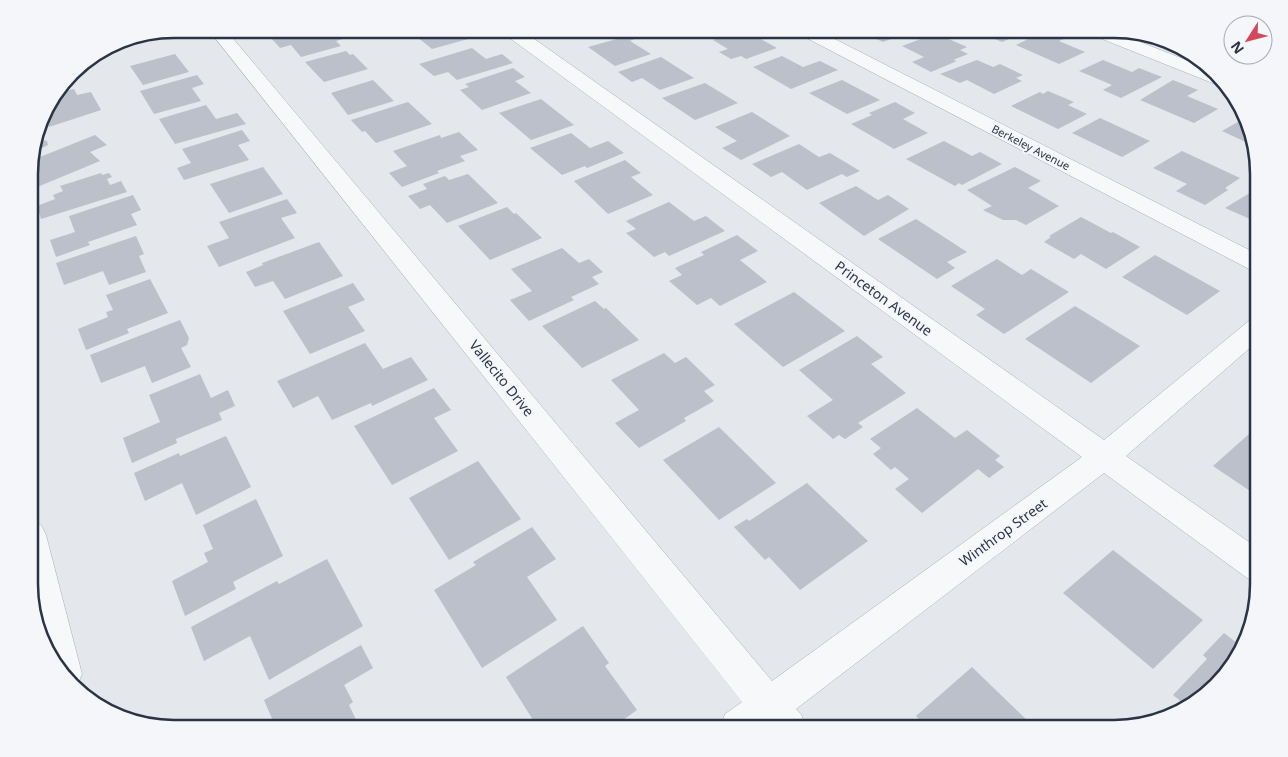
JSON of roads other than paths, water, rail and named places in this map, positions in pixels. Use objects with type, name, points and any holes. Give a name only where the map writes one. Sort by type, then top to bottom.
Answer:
[{"type":"street","name":"Vallecito Drive","points":[[223,38],[778,717]]},
{"type":"street","name":"Princeton Avenue","points":[[522,38],[1250,562]]},
{"type":"street","name":"Berkeley Avenue","points":[[820,38],[1250,260]]},
{"type":"street","points":[[1116,38],[1208,75]]},
{"type":"street","name":"Winthrop Street","points":[[778,717],[1104,457],[1250,334]]},
{"type":"street","points":[[38,568],[60,660]]}]
